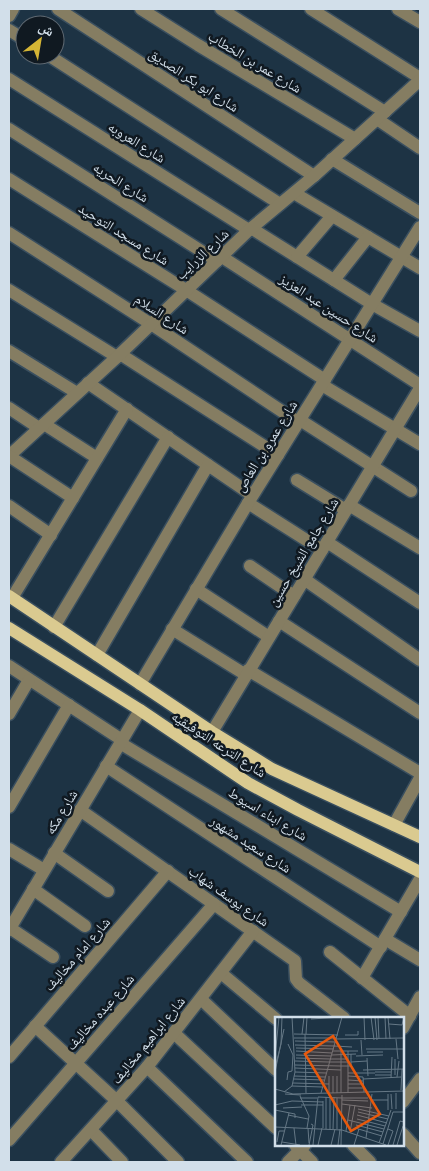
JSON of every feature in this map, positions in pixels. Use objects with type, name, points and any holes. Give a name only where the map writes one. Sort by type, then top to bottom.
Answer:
[{"type":"main road","name":"شارع الترعه التوفيقيه","points":[[10,597],[212,732],[272,769],[420,837]]},
{"type":"main road","name":"شارع الترعه التوفيقيه","points":[[9,628],[140,710],[248,783],[420,872]]},
{"type":"street","points":[[9,16],[13,9]]},
{"type":"street","name":"شارع ابو بكر الصديق","points":[[58,9],[314,176]]},
{"type":"street","name":"شارع عمر بن الخطاب","points":[[141,9],[198,46],[354,139]]},
{"type":"street","points":[[221,9],[381,116],[420,148]]},
{"type":"street","points":[[311,9],[420,79]]},
{"type":"street","points":[[398,9],[420,22]]},
{"type":"street","points":[[64,65],[280,204]]},
{"type":"street","name":"شارع العروبه","points":[[9,79],[372,304],[420,330]]},
{"type":"street","name":"شارع الزرايب","points":[[9,456],[250,229],[314,176],[420,79]]},
{"type":"street","name":"شارع الحريه","points":[[9,129],[219,259]]},
{"type":"street","points":[[332,159],[420,213]]},
{"type":"street","name":"شارع مسجد التوحيد","points":[[9,179],[186,290],[323,382],[420,444]]},
{"type":"street","points":[[294,193],[420,268]]},
{"type":"street","points":[[297,257],[332,216]]},
{"type":"street","name":"شارع عمرو بن العاص","points":[[140,684],[250,499],[420,227]]},
{"type":"street","name":"شارع السلام","points":[[9,233],[299,421]]},
{"type":"street","points":[[334,280],[368,237]]},
{"type":"street","name":"شارع حسين عبد العزيز","points":[[219,259],[350,339],[420,386]]},
{"type":"street","points":[[9,290],[118,355],[278,455]]},
{"type":"street","points":[[9,351],[76,394]]},
{"type":"street","points":[[88,383],[208,465],[250,499],[420,603]]},
{"type":"street","name":"شارع جامع الشيخ حسين","points":[[212,732],[420,386]]},
{"type":"street","points":[[9,408],[97,458]]},
{"type":"street","points":[[10,597],[51,535],[127,409]]},
{"type":"street","points":[[299,421],[411,491]]},
{"type":"street","points":[[54,627],[168,437]]},
{"type":"street","points":[[9,456],[73,498]]},
{"type":"street","points":[[97,655],[208,465]]},
{"type":"street","points":[[297,480],[420,547]]},
{"type":"street","points":[[9,506],[51,535]]},
{"type":"street","points":[[250,566],[294,596]]},
{"type":"street","points":[[304,580],[420,660]]},
{"type":"street","points":[[196,589],[269,636]]},
{"type":"street","points":[[279,621],[420,713]]},
{"type":"street","points":[[172,629],[420,773]]},
{"type":"street","name":"شارع ابناء اسيوط","points":[[9,666],[121,741],[401,912]]},
{"type":"street","points":[[9,714],[29,680]]},
{"type":"street","points":[[9,807],[68,705]]},
{"type":"street","name":"شارع مكه","points":[[10,929],[140,710]]},
{"type":"street","name":"شارع سعيد مشهور","points":[[106,766],[383,943],[420,960]]},
{"type":"street","points":[[394,825],[420,778]]},
{"type":"street","name":"شارع يوسف شهاب","points":[[80,810],[295,960],[296,979],[299,983],[343,1017]]},
{"type":"street","points":[[9,849],[44,870]]},
{"type":"street","points":[[54,853],[108,892]]},
{"type":"street","name":"شارع امام مخاليف","points":[[9,1057],[168,871]]},
{"type":"street","points":[[362,978],[420,879]]},
{"type":"street","points":[[32,890],[85,926]]},
{"type":"street","name":"شارع عبده مخاليف","points":[[9,1140],[214,904]]},
{"type":"street","points":[[10,929],[53,957]]},
{"type":"street","name":"شارع ابراهيم مخاليف","points":[[62,1162],[146,1067],[253,931]]},
{"type":"street","points":[[330,952],[410,1016]]},
{"type":"street","points":[[221,973],[275,1018]]},
{"type":"street","points":[[404,1026],[420,997]]},
{"type":"street","points":[[201,999],[275,1069]]},
{"type":"street","points":[[35,1026],[117,1101],[178,1162]]},
{"type":"street","points":[[174,1033],[275,1127]]},
{"type":"street","points":[[146,1067],[247,1162]]},
{"type":"street","points":[[404,1101],[420,1079]]},
{"type":"street","points":[[91,1130],[122,1162]]},
{"type":"street","points":[[404,1135],[420,1151]]},
{"type":"street","points":[[354,1146],[370,1162]]},
{"type":"street","points":[[288,1162],[300,1147],[312,1162]]}]
